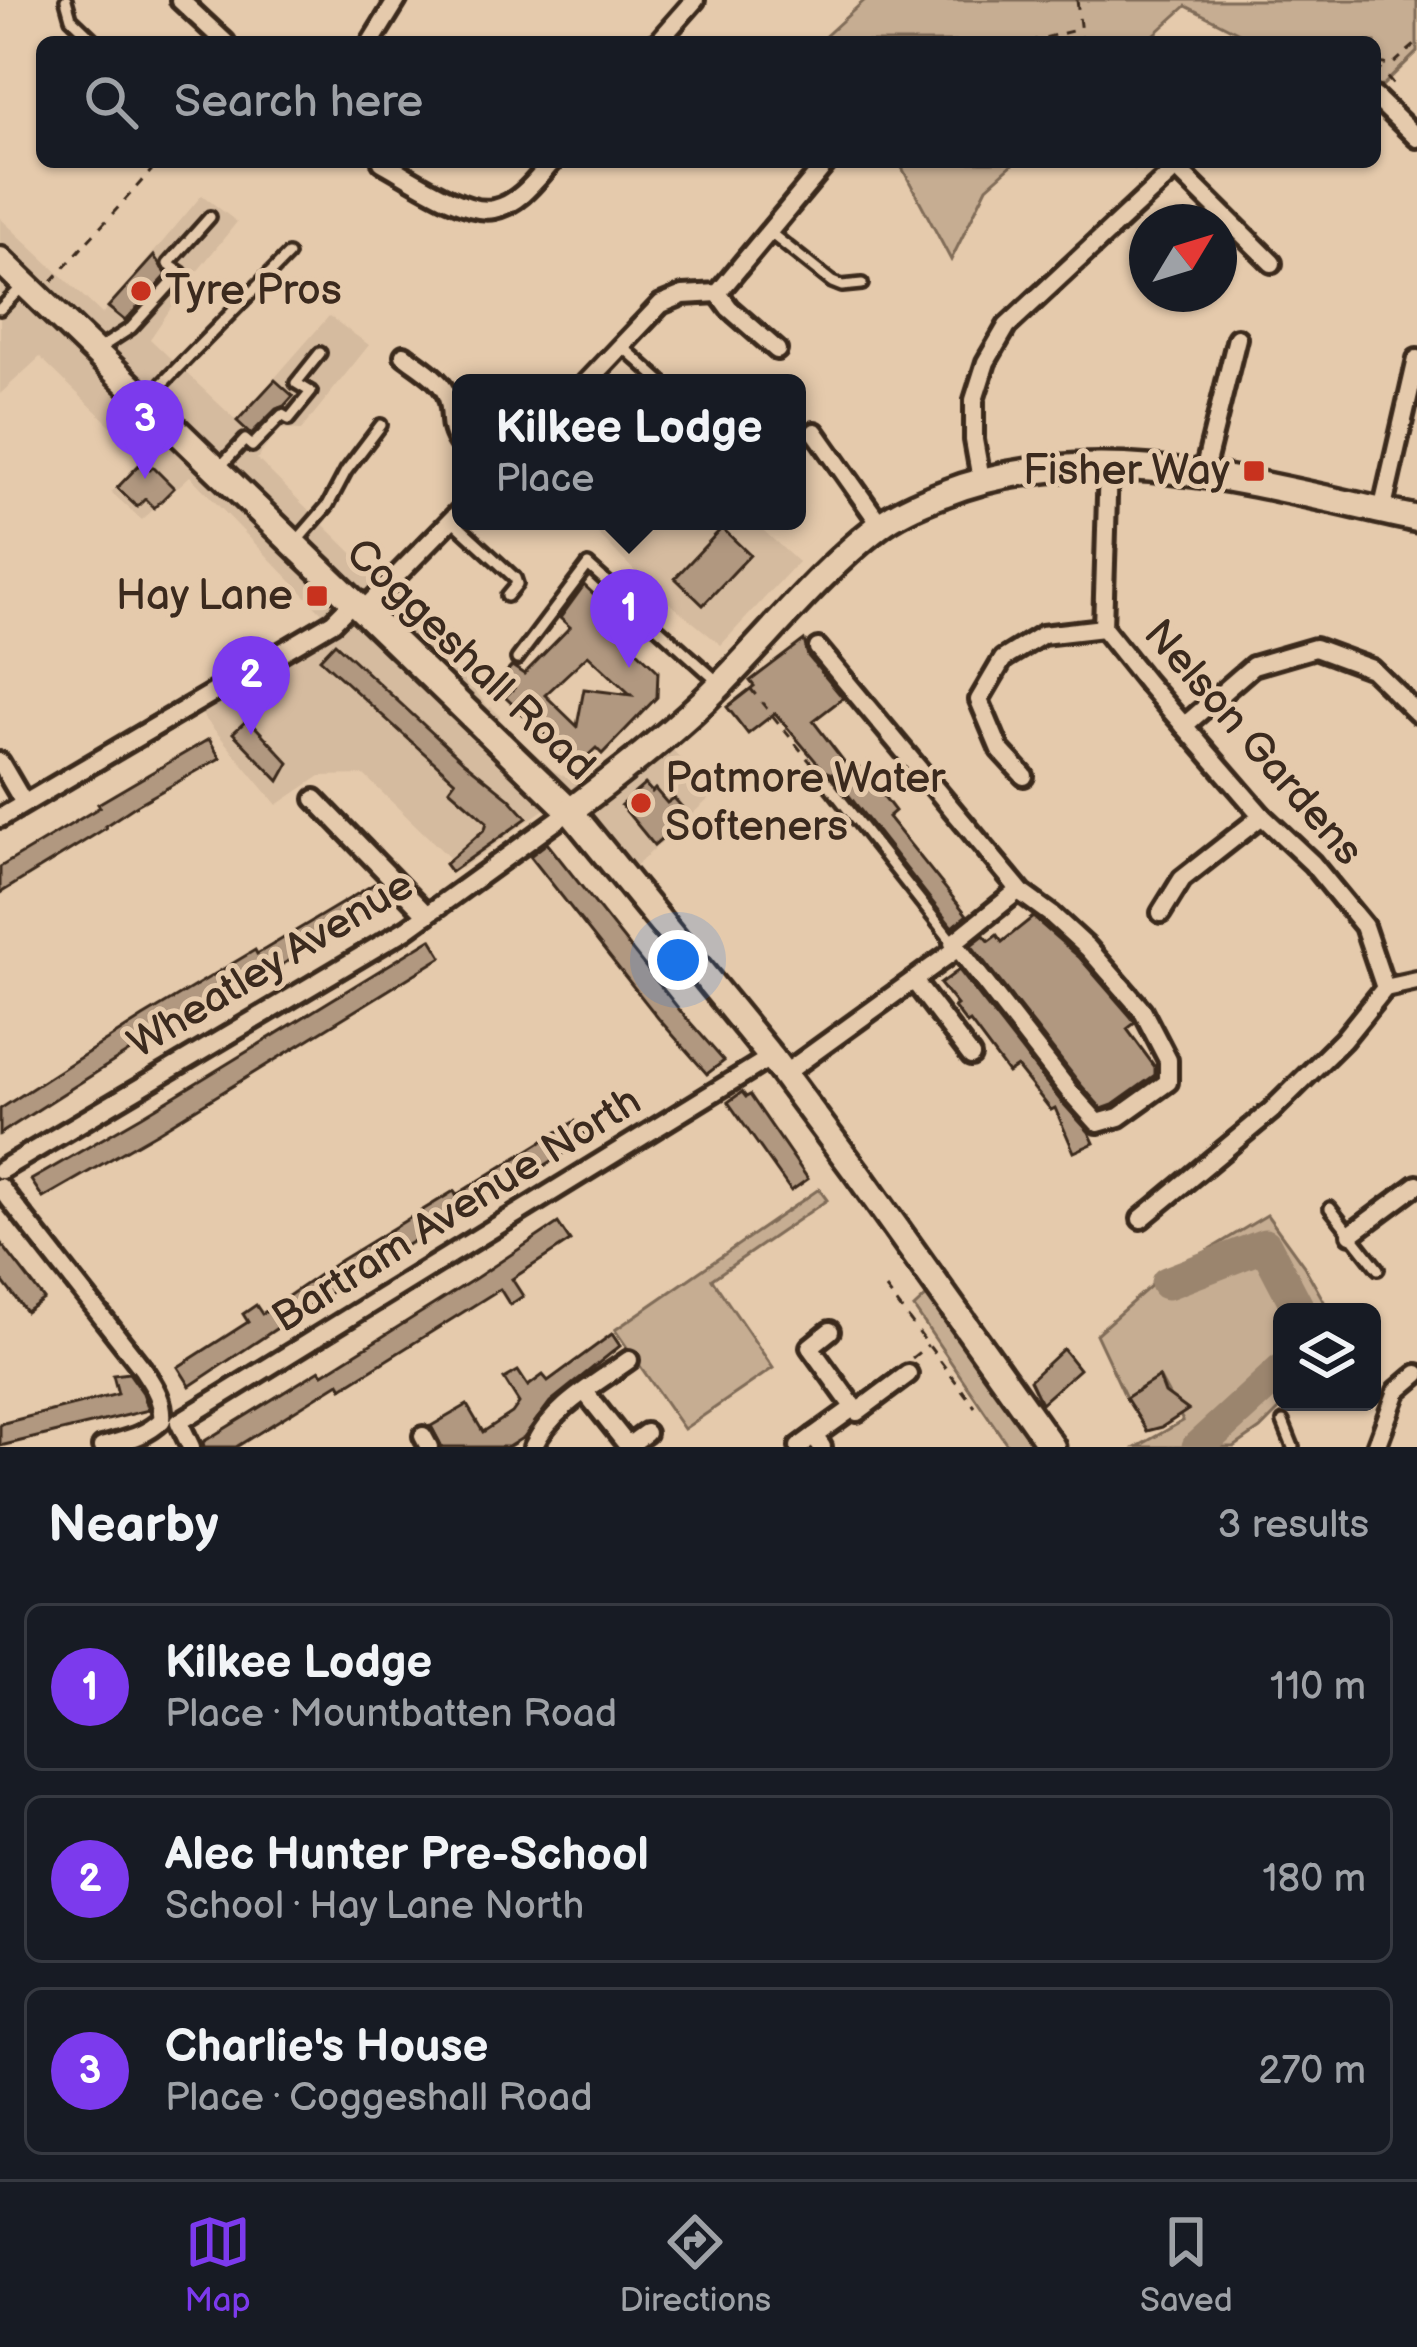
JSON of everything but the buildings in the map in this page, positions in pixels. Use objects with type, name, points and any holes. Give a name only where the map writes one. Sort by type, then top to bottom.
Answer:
[{"type":"main road","name":"Coggeshall Road","points":[[0,260],[570,811],[777,1066],[1052,1447]]},
{"type":"main road","points":[[570,811],[668,735],[808,590],[880,524],[980,479],[1028,470],[1108,465],[1203,475],[1417,519]]},
{"type":"street","points":[[180,0],[219,36]]},
{"type":"street","points":[[375,36],[397,0]]},
{"type":"street","points":[[663,36],[695,0]]},
{"type":"street","points":[[1381,103],[1417,138]]},
{"type":"street","points":[[393,168],[464,206],[492,210],[523,194],[547,168]]},
{"type":"street","points":[[595,374],[661,304],[672,298],[718,293],[822,168]]},
{"type":"street","points":[[980,479],[974,400],[986,362],[1007,326],[1176,168]]},
{"type":"street","points":[[1182,168],[1272,263]]},
{"type":"street","points":[[718,293],[777,350]]},
{"type":"street","points":[[1203,475],[1237,338]]},
{"type":"street","points":[[404,355],[440,383],[449,401],[452,430]]},
{"type":"street","points":[[1382,511],[1417,359]]},
{"type":"street","points":[[815,432],[880,524]]},
{"type":"street","name":"Nelson Gardens","points":[[1108,465],[1103,628],[1262,816],[1312,863],[1364,926],[1385,988]]},
{"type":"street","points":[[0,818],[358,606],[452,519]]},
{"type":"street","points":[[1024,776],[1000,750],[980,700],[1003,659],[1042,635],[1103,628]]},
{"type":"street","points":[[818,648],[1019,890],[1088,948],[1142,1010],[1168,1060],[1168,1082],[1119,1117],[1098,1123],[956,945]]},
{"type":"street","points":[[1184,725],[1253,666],[1315,648],[1372,669],[1417,713]]},
{"type":"street","points":[[0,762],[24,803]]},
{"type":"street","points":[[315,799],[427,915]]},
{"type":"street","name":"Wheatley Avenue","points":[[1,1169],[367,953],[570,811]]},
{"type":"street","points":[[1161,914],[1182,879],[1262,816]]},
{"type":"street","name":"Bartram Avenue North","points":[[102,1447],[171,1421],[777,1066],[914,981],[1019,890]]},
{"type":"street","points":[[914,981],[970,1056]]},
{"type":"street","points":[[1141,1219],[1271,1111],[1343,1040],[1385,988],[1417,981]]},
{"type":"street","points":[[1351,1234],[1417,1185]]},
{"type":"street","points":[[0,1187],[142,1368],[163,1409],[191,1447]]},
{"type":"street","points":[[830,1331],[810,1347],[857,1412],[908,1374]]},
{"type":"street","points":[[532,1447],[564,1406],[629,1360]]},
{"type":"street","points":[[1376,1447],[1396,1391],[1417,1374]]},
{"type":"street","points":[[584,1391],[628,1446],[646,1433]]},
{"type":"street","points":[[812,1443],[853,1408]]},
{"type":"lane","points":[[66,0],[70,18],[90,36]]},
{"type":"lane","points":[[96,351],[131,328],[181,273],[168,264],[210,218]]},
{"type":"lane","points":[[769,232],[832,282],[862,284]]},
{"type":"lane","points":[[146,399],[288,255]]},
{"type":"lane","points":[[0,309],[32,290]]},
{"type":"lane","points":[[622,347],[653,374]]},
{"type":"lane","points":[[218,469],[244,440],[252,446],[282,415],[289,419],[311,392],[296,382],[320,353]]},
{"type":"lane","points":[[295,543],[328,505],[346,471],[381,425]]},
{"type":"lane","points":[[470,530],[515,578],[517,584],[507,596]]},
{"type":"lane","points":[[518,659],[588,566],[728,677]]},
{"type":"lane","points":[[825,780],[956,945]]},
{"type":"lane","points":[[1330,1208],[1378,1269]]},
{"type":"lane","points":[[1283,1422],[1293,1447]]},
{"type":"path","points":[[1077,0],[1081,36]]},
{"type":"path","points":[[1052,36],[1080,29]]},
{"type":"path","points":[[1381,64],[1393,65],[1417,44]]},
{"type":"path","points":[[32,290],[153,168]]},
{"type":"path","points":[[728,677],[825,780]]},
{"type":"path","points":[[886,1289],[975,1407]]},
{"type":"shaded area","points":[[865,0],[1417,0],[1417,52],[1381,87],[1381,36],[1245,36],[1186,6],[1153,36],[826,36]]},
{"type":"shaded area","points":[[902,168],[1008,168],[987,187],[951,260]]},
{"type":"shaded area","points":[[202,195],[237,222],[150,339],[237,421],[329,316],[369,345],[301,430],[279,429],[257,459],[480,679],[473,688],[489,708],[554,771],[583,786],[656,730],[712,796],[617,883],[550,805],[461,869],[364,775],[320,776],[277,805],[203,716],[189,692],[270,645],[306,631],[322,613],[190,476],[142,520],[111,492],[143,457],[40,357],[0,394],[0,218],[102,314]]},
{"type":"shaded area","points":[[595,530],[763,530],[798,562],[721,645],[651,588]]},
{"type":"shaded area","points":[[819,1189],[827,1200],[712,1279],[773,1368],[684,1429],[615,1330]]},
{"type":"shaded area","points":[[1267,1215],[1325,1303],[1273,1303],[1273,1411],[1278,1411],[1234,1447],[1137,1447],[1183,1421],[1159,1377],[1126,1398],[1096,1334],[1154,1283]]},
{"type":"shaded area","points":[[931,1292],[1044,1447],[1009,1447],[914,1308]]},
{"type":"waterway","points":[[1167,1283],[1265,1245],[1295,1303]]},
{"type":"waterway","points":[[1198,1447],[1273,1378]]},
{"type":"place","name":"Tyre Pros","points":[[141,291]]},
{"type":"place","name":"Fisher Way","points":[[1254,471]]},
{"type":"place","name":"Charlie's House","points":[[145,479]]},
{"type":"place","name":"Hay Lane","points":[[317,596]]},
{"type":"place","name":"Kilkee Lodge","points":[[629,668]]},
{"type":"place","name":"Alec Hunter Pre-School","points":[[251,735]]},
{"type":"place","name":"Patmore Water Softeners","points":[[641,803]]}]
